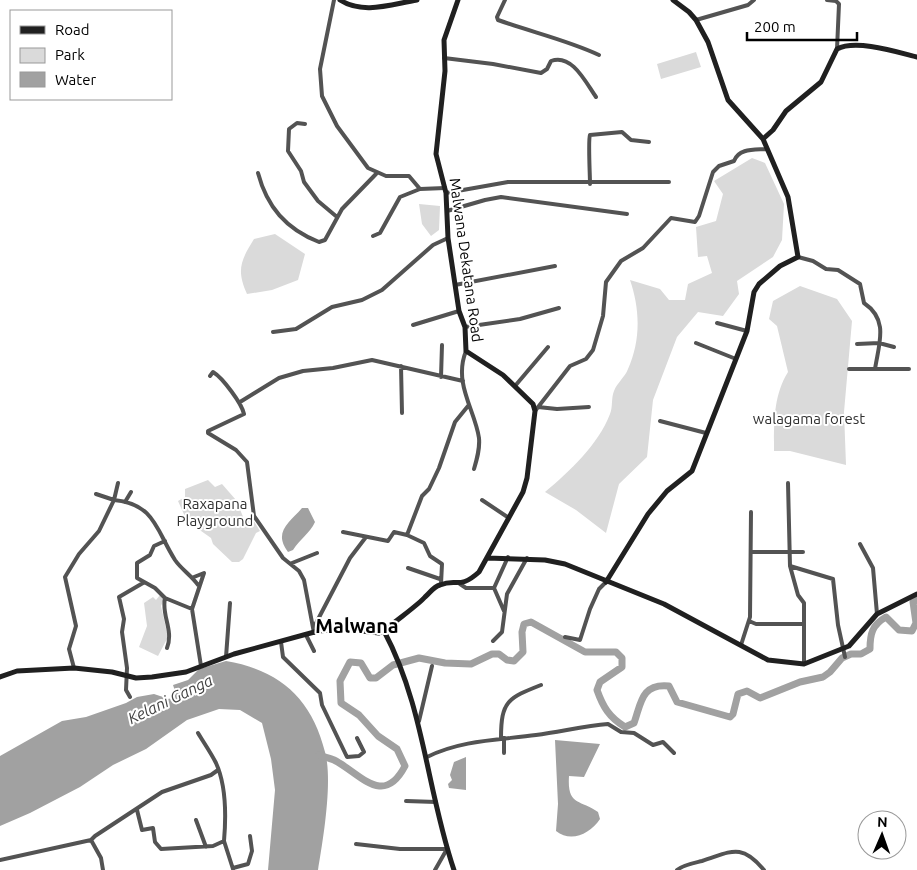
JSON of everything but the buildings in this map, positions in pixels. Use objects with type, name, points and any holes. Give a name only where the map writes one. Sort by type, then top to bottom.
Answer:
[{"type":"street","points":[[334,0],[320,69],[322,96],[337,126],[368,168],[376,174],[386,176],[409,176],[420,190]]},
{"type":"street","points":[[340,0],[352,6],[376,7],[417,0]]},
{"type":"street","name":"Malwana Dekatana Road","points":[[458,0],[445,34],[442,104],[436,154],[446,191],[448,238],[459,311],[465,327],[466,351],[515,386],[537,409]]},
{"type":"street","points":[[504,0],[497,17],[498,20],[542,36],[580,46],[599,55]]},
{"type":"street","points":[[673,0],[680,2],[696,20],[708,42],[728,100],[763,139],[788,197],[798,257]]},
{"type":"street","points":[[696,20],[748,5],[754,0]]},
{"type":"street","points":[[763,139],[774,130],[786,111],[821,82],[837,49],[839,4],[836,1],[826,0]]},
{"type":"street","points":[[837,49],[852,46],[876,48],[917,57]]},
{"type":"street","points":[[444,58],[493,64],[541,73],[547,69],[551,60],[557,60],[575,67],[596,97]]},
{"type":"street","points":[[305,124],[297,123],[289,130],[288,151],[301,171],[304,182],[318,201],[337,217]]},
{"type":"street","points":[[590,184],[591,162],[588,139],[590,135],[622,132],[631,140],[649,142]]},
{"type":"street","points":[[460,584],[478,572],[522,492],[527,478],[537,409],[570,366],[586,359],[593,350],[603,316],[606,282],[621,261],[643,248],[670,218],[695,222],[699,216],[713,172],[719,166],[734,162],[737,155],[741,152],[767,148]]},
{"type":"street","points":[[258,173],[263,190],[277,215],[288,224],[319,242],[325,240],[350,198],[376,174]]},
{"type":"street","points":[[373,236],[380,234],[400,197],[420,190],[446,191],[508,182],[590,184],[669,182]]},
{"type":"street","points":[[447,211],[501,197],[627,214]]},
{"type":"street","points":[[273,332],[296,329],[332,307],[372,295],[382,290],[433,245],[448,238]]},
{"type":"street","points":[[565,637],[580,640],[590,608],[599,589],[606,582],[653,508],[667,491],[692,470],[747,332],[753,297],[759,284],[780,266],[798,257],[813,261],[826,269],[838,270],[860,284],[864,303],[875,311],[882,330],[876,369]]},
{"type":"street","points":[[455,286],[555,266]]},
{"type":"street","points":[[465,327],[520,319],[560,308]]},
{"type":"street","points":[[413,325],[459,311]]},
{"type":"street","points":[[717,324],[747,332]]},
{"type":"street","points":[[696,343],[736,359]]},
{"type":"street","points":[[857,344],[879,343],[894,347]]},
{"type":"street","points":[[442,345],[442,377]]},
{"type":"street","points":[[515,386],[548,347]]},
{"type":"street","points":[[466,351],[462,381],[468,406],[479,437],[479,448],[474,469]]},
{"type":"street","points":[[240,402],[279,378],[303,371],[332,368],[372,360],[462,381]]},
{"type":"street","points":[[401,366],[402,413]]},
{"type":"street","points":[[849,369],[909,369]]},
{"type":"street","points":[[210,376],[213,372],[218,376],[240,402],[244,412],[242,416],[220,424],[208,431],[208,433],[245,458],[253,493],[254,516],[283,558],[292,563],[304,580],[314,630]]},
{"type":"street","points":[[407,534],[422,496],[429,489],[439,468],[455,422],[468,406]]},
{"type":"street","points":[[537,409],[589,407]]},
{"type":"street","points":[[660,421],[706,433]]},
{"type":"street","points":[[74,668],[69,649],[76,626],[64,577],[79,554],[99,531],[114,500],[118,483]]},
{"type":"street","points":[[788,483],[790,566],[798,595],[804,603],[802,624],[804,664]]},
{"type":"street","points":[[125,502],[131,492]]},
{"type":"street","points":[[96,494],[125,502],[148,513],[156,523],[176,562],[194,577],[198,585]]},
{"type":"street","points":[[482,500],[509,518]]},
{"type":"street","points":[[740,645],[749,621],[751,512]]},
{"type":"street","points":[[0,677],[17,671],[74,668],[94,669],[127,676],[152,677],[186,672],[226,657],[306,635],[314,630],[344,629],[372,633],[384,631],[440,582],[442,564],[430,556],[424,543],[407,534],[394,532],[388,542],[343,532]]},
{"type":"street","points":[[314,630],[350,558],[366,537]]},
{"type":"street","points":[[165,541],[154,546],[150,555],[137,563],[137,578],[155,588],[165,598],[192,609]]},
{"type":"street","points":[[860,544],[873,568],[877,614]]},
{"type":"street","points":[[751,552],[803,552]]},
{"type":"street","points":[[292,563],[317,553]]},
{"type":"street","points":[[487,558],[526,558],[565,564],[664,604],[768,660],[804,664],[849,646],[864,632],[877,614],[917,594]]},
{"type":"street","points":[[504,611],[494,588],[508,558]]},
{"type":"street","points":[[493,641],[502,632],[506,594],[526,558]]},
{"type":"street","points":[[790,566],[833,579],[845,657]]},
{"type":"street","points":[[408,568],[440,582],[460,584],[466,588],[494,588]]},
{"type":"street","points":[[194,577],[203,572],[202,582],[198,585],[192,609],[201,666]]},
{"type":"street","points":[[130,697],[126,690],[127,676],[122,632],[124,619],[119,597],[143,583]]},
{"type":"street","points":[[165,598],[170,632],[167,648]]},
{"type":"street","points":[[226,657],[230,603]]},
{"type":"street","points":[[749,621],[756,624],[802,624]]},
{"type":"street","points":[[384,631],[401,668],[419,721],[447,849],[454,870]]},
{"type":"street","points":[[306,635],[314,651]]},
{"type":"street","points":[[281,642],[284,657],[320,693],[322,705],[347,757],[359,756],[364,752],[357,738]]},
{"type":"street","points":[[419,721],[432,666]]},
{"type":"street","points":[[504,753],[501,715],[504,708],[512,699],[541,685]]},
{"type":"street","points":[[427,757],[451,748],[502,738],[610,724],[621,732],[634,733],[653,745],[663,742],[674,753]]},
{"type":"street","points":[[198,733],[218,770],[226,825],[224,840],[233,869],[248,864],[252,851],[250,836]]},
{"type":"street","points":[[0,860],[91,840],[162,792],[211,775],[218,770]]},
{"type":"street","points":[[406,800],[436,802]]},
{"type":"street","points":[[137,810],[142,830],[153,828],[155,842],[161,849],[206,847],[216,845],[224,840]]},
{"type":"street","points":[[196,820],[206,847]]},
{"type":"street","points":[[91,840],[101,858],[103,870]]},
{"type":"street","points":[[356,844],[400,849],[447,849]]},
{"type":"street","points":[[435,870],[447,849]]},
{"type":"street","points":[[677,870],[724,852],[735,851],[751,855],[764,870]]},
{"type":"green space","points":[[696,52],[701,67],[661,79],[657,64]]},
{"type":"green space","points":[[752,158],[765,163],[784,204],[782,240],[773,257],[737,281],[739,294],[723,316],[698,312],[677,337],[653,400],[647,457],[619,484],[606,533],[576,510],[545,492],[591,447],[610,414],[614,391],[628,369],[637,336],[636,302],[630,280],[660,289],[669,300],[685,300],[688,284],[712,273],[707,256],[698,257],[696,227],[716,221],[723,194],[714,181]]},
{"type":"green space","points":[[419,204],[440,206],[439,230],[431,236],[422,224]]},
{"type":"green space","points":[[275,234],[305,254],[298,280],[272,290],[247,294],[241,272],[243,259],[254,239]]},
{"type":"green space","name":"walagama forest","points":[[800,286],[837,299],[852,321],[844,412],[846,465],[790,451],[774,451],[774,420],[777,400],[788,372],[777,326],[769,319],[773,301]]},
{"type":"green space","name":"Raxapana Playground","points":[[208,480],[215,487],[222,484],[236,500],[244,519],[252,518],[260,531],[256,533],[243,559],[239,562],[232,562],[213,544],[211,538],[187,521],[178,501],[185,497],[185,489]]},
{"type":"green space","points":[[160,595],[164,599],[161,606],[168,637],[158,656],[139,647],[147,626],[144,603],[153,597],[156,600]]},
{"type":"water","points":[[302,508],[308,508],[315,522],[293,550],[288,552],[282,539],[282,533],[288,523]]},
{"type":"water","name":"Kelani Ganga","points":[[226,661],[245,665],[278,680],[291,690],[312,717],[325,752],[328,778],[328,794],[318,870],[268,870],[275,790],[271,759],[262,723],[240,710],[219,709],[187,720],[146,749],[113,765],[80,787],[0,826],[0,756],[62,721],[86,717],[126,703],[137,697],[154,694],[169,699],[176,694],[173,685],[188,680],[199,669]]},
{"type":"water","points":[[555,740],[600,744],[584,777],[569,776],[570,792],[573,797],[598,812],[600,819],[586,833],[580,835],[562,835],[556,831],[558,804]]},
{"type":"water","points":[[466,757],[466,790],[449,788],[448,784],[452,780],[450,775],[454,762]]},
{"type":"waterway","points":[[319,755],[334,760],[362,779],[380,786],[388,785],[397,778],[405,766],[397,749],[378,736],[359,715],[341,703],[340,681],[350,662],[361,663],[370,678],[376,678],[393,665],[419,658],[445,663],[471,664],[492,654],[499,654],[507,660],[514,661],[523,652],[522,632],[524,624],[531,622],[585,652],[616,652],[622,658],[622,667],[600,682],[597,690],[607,711],[625,727],[634,723],[647,691],[660,686],[669,686],[677,702],[730,717],[733,714],[738,694],[747,691],[760,698],[800,682],[823,677],[842,658],[851,654],[861,654],[870,649],[873,630],[886,617],[899,630],[912,631],[916,623],[913,602],[917,600]]},
{"type":"district","name":"Malwana","points":[[357,626]]}]
